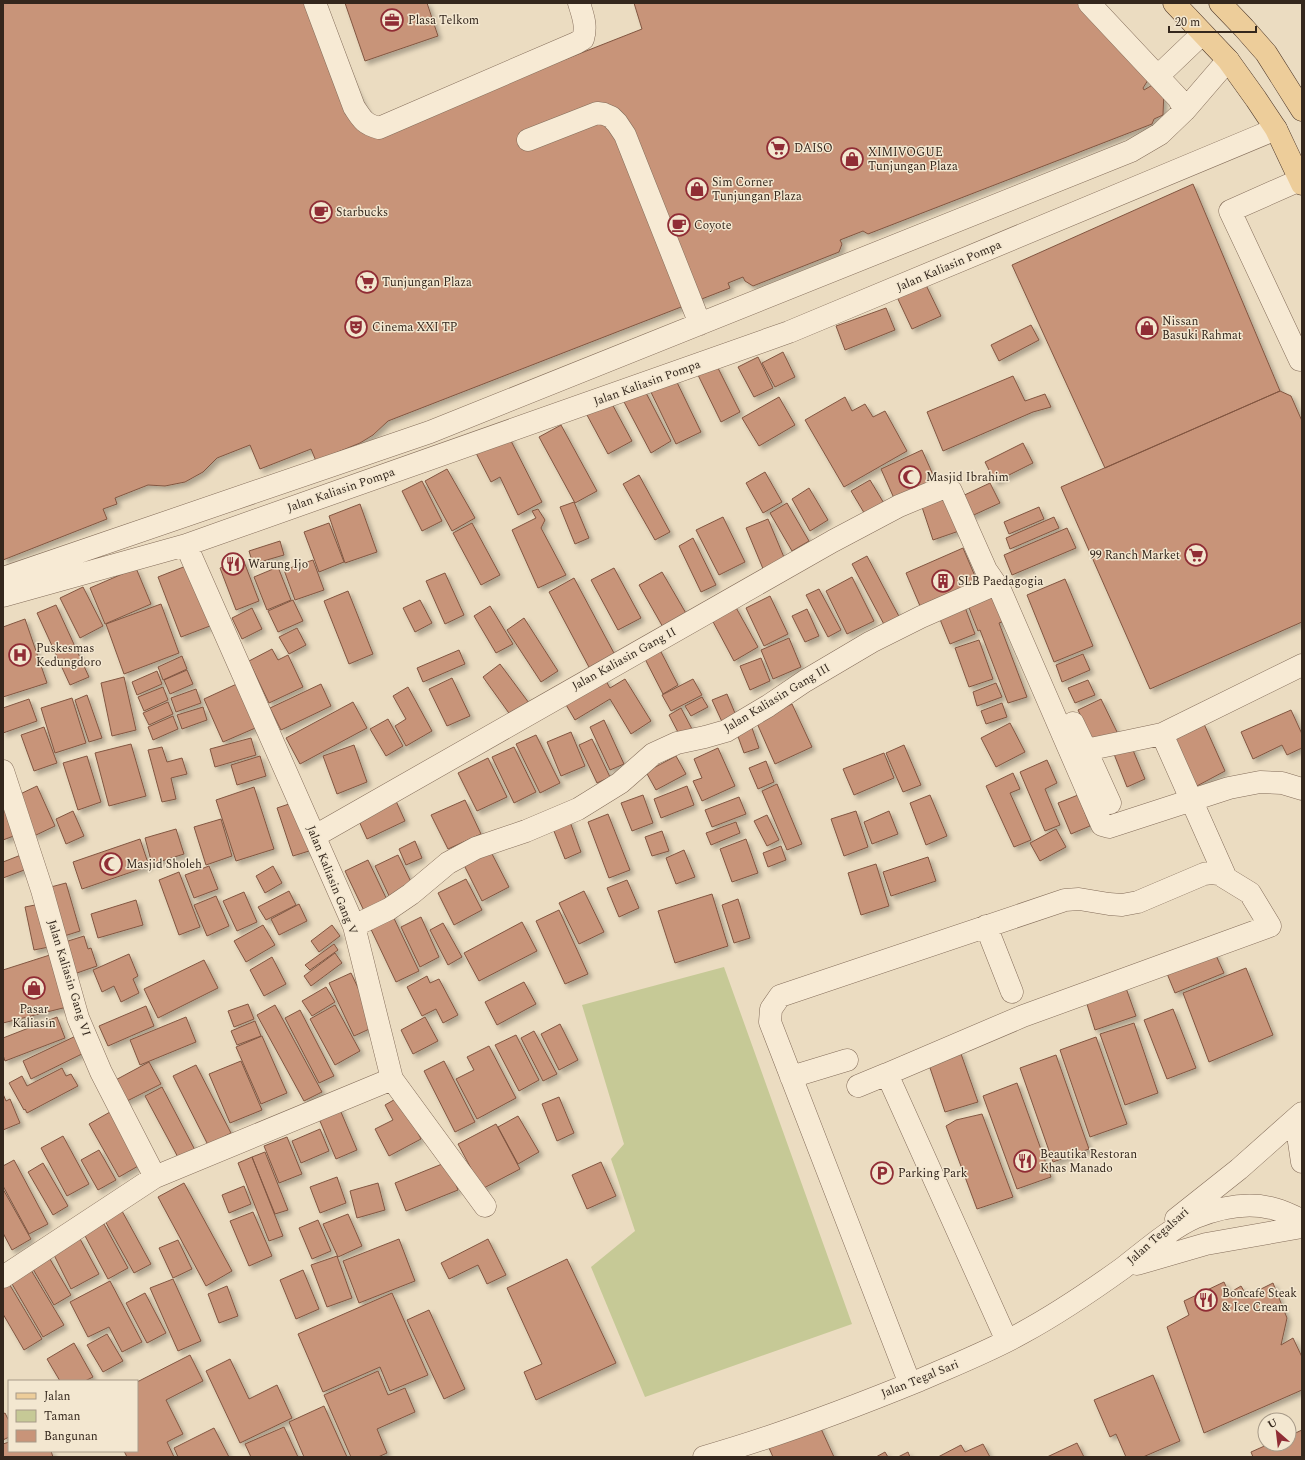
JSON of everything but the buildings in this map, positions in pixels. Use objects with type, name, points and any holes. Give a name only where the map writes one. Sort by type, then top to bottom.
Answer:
[{"type":"main road","points":[[1174,3],[1228,60],[1276,129],[1301,182]]},
{"type":"main road","points":[[1220,3],[1266,53],[1302,108]]},
{"type":"street","points":[[316,3],[354,107],[363,121],[369,125],[379,128],[576,44],[583,39],[586,32],[585,22],[579,3]]},
{"type":"street","points":[[1089,3],[1178,98],[1185,110]]},
{"type":"street","points":[[1158,76],[1202,34]]},
{"type":"street","points":[[3,578],[430,432],[1131,151],[1160,134],[1185,110],[1228,60]]},
{"type":"street","points":[[528,140],[597,113],[604,114],[617,123],[625,135],[700,324]]},
{"type":"street","name":"Jalan Kaliasin Pompa","points":[[3,596],[186,545],[789,332],[1276,129]]},
{"type":"street","points":[[1300,360],[1230,212],[1301,182]]},
{"type":"street","name":"Jalan Kaliasin Gang II","points":[[315,836],[833,541],[899,506],[945,487],[951,491],[986,570],[996,584]]},
{"type":"street","name":"Jalan Kaliasin Gang V","points":[[186,545],[354,926],[392,1080],[485,1206]]},
{"type":"street","points":[[996,584],[1001,592],[1102,825],[1109,827],[1229,788],[1260,782],[1282,783],[1302,789]]},
{"type":"street","name":"Jalan Kaliasin Gang III","points":[[354,926],[389,909],[434,874],[476,848],[526,831],[578,809],[620,783],[653,754],[677,743],[726,731],[836,662],[871,642],[996,584]]},
{"type":"street","points":[[1023,615],[1110,803]]},
{"type":"street","points":[[1086,750],[1162,734],[1302,665]]},
{"type":"street","points":[[1162,734],[1226,878]]},
{"type":"street","name":"Jalan Kaliasin Gang VI","points":[[3,771],[7,793],[42,890],[78,1018],[101,1072],[155,1177]]},
{"type":"street","points":[[858,1086],[1023,1016],[1270,926],[1250,893],[1219,874],[1204,874],[1138,902],[1109,904],[1079,899],[1065,900],[780,996],[770,1009],[770,1022],[910,1384]]},
{"type":"street","points":[[986,926],[1012,992]]},
{"type":"street","points":[[791,1077],[847,1060]]},
{"type":"street","points":[[886,1074],[1007,1341]]},
{"type":"street","points":[[3,1277],[155,1177],[392,1080]]},
{"type":"street","points":[[1300,1115],[1298,1135],[1302,1162]]},
{"type":"street","name":"Jalan Tegalsari","points":[[1120,1270],[1189,1208],[1239,1169],[1300,1115]]},
{"type":"street","points":[[1120,1270],[1172,1231],[1196,1218],[1227,1208],[1252,1206],[1272,1208],[1302,1220]]},
{"type":"street","name":"Jalan Tegalsari","points":[[1120,1270],[1206,1244],[1302,1227]]},
{"type":"street","points":[[1271,1233],[1302,1245]]},
{"type":"street","name":"Jalan Tegal Sari","points":[[704,1457],[756,1442],[830,1416],[968,1359],[1022,1333],[1062,1309],[1120,1270]]},
{"type":"green space","points":[[724,967],[852,1324],[645,1397],[591,1267],[635,1231],[611,1159],[624,1144],[582,1005]]},
{"type":"place","name":"Plasa Telkom","points":[[392,20]]},
{"type":"place","name":"DAISO","points":[[778,148]]},
{"type":"place","name":"XIMIVOGUE Tunjungan Plaza","points":[[852,159]]},
{"type":"place","name":"Sim Corner Tunjungan Plaza","points":[[697,189]]},
{"type":"place","name":"Starbucks","points":[[321,212]]},
{"type":"place","name":"Coyote","points":[[679,225]]},
{"type":"place","name":"Tunjungan Plaza","points":[[367,282]]},
{"type":"place","name":"Cinema XXI TP","points":[[356,327]]},
{"type":"place","name":"Nissan Basuki Rahmat","points":[[1147,328]]},
{"type":"place","name":"Masjid Ibrahim","points":[[910,477]]},
{"type":"place","name":"99 Ranch Market","points":[[1196,555]]},
{"type":"place","name":"Warung Ijo","points":[[233,564]]},
{"type":"place","name":"SLB Paedagogia","points":[[943,581]]},
{"type":"place","name":"Puskesmas Kedungdoro","points":[[20,655]]},
{"type":"place","name":"Masjid Sholeh","points":[[111,864]]},
{"type":"place","name":"Pasar Kaliasin","points":[[34,988]]},
{"type":"place","name":"Beautika Restoran Khas Manado","points":[[1025,1161]]},
{"type":"place","name":"Parking Park","points":[[882,1173]]},
{"type":"place","name":"Boncafe Steak & Ice Cream","points":[[1206,1300]]}]
